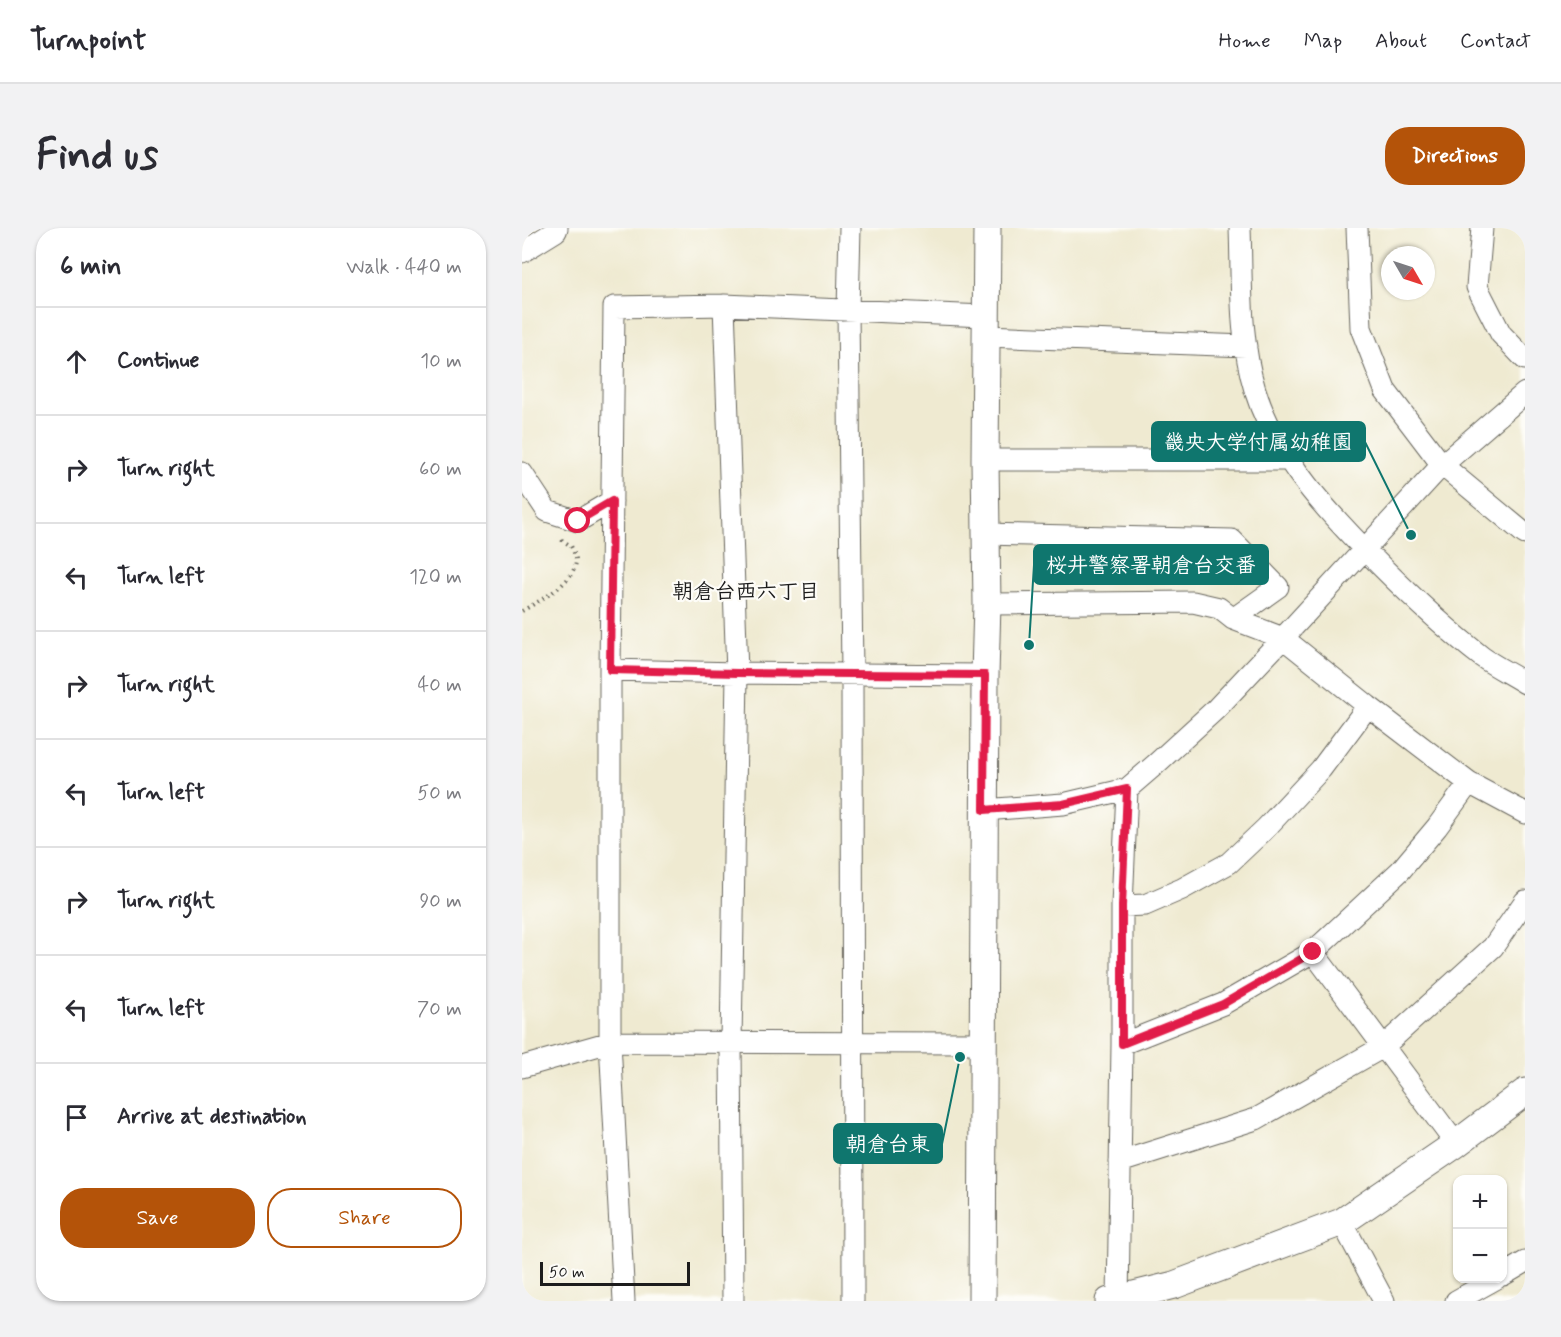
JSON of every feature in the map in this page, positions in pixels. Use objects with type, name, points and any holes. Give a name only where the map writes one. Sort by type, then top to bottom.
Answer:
[{"type":"street","points":[[522,252],[556,231],[557,228]]},
{"type":"street","points":[[850,228],[853,1301]]},
{"type":"street","points":[[982,1301],[987,228]]},
{"type":"street","points":[[1240,228],[1246,346],[1255,391],[1275,438],[1317,499],[1428,613],[1484,658],[1525,683]]},
{"type":"street","points":[[1357,228],[1361,327],[1385,390],[1442,465],[1525,534]]},
{"type":"street","points":[[1482,228],[1477,287],[1501,334],[1525,359]]},
{"type":"street","points":[[724,305],[737,673],[731,1042],[731,1300]]},
{"type":"street","points":[[624,1301],[610,1042],[610,670],[614,307],[724,305],[849,310],[986,326],[1246,346]]},
{"type":"street","points":[[984,810],[1063,804],[1127,789],[1216,709],[1442,465],[1525,393]]},
{"type":"street","points":[[985,460],[1290,460]]},
{"type":"street","points":[[522,473],[547,511],[578,521],[612,501]]},
{"type":"street","points":[[985,534],[1232,540],[1278,587],[1233,620]]},
{"type":"street","points":[[987,604],[1193,602],[1219,608],[1233,620],[1283,638],[1469,783],[1525,813]]},
{"type":"street","points":[[610,670],[985,675]]},
{"type":"street","points":[[1122,906],[1145,905],[1182,889],[1229,863],[1266,828],[1321,768],[1368,706]]},
{"type":"street","points":[[1122,1044],[1223,1004],[1313,952],[1400,871],[1437,827],[1469,783]]},
{"type":"street","points":[[1127,789],[1122,906],[1120,1162],[1115,1300],[1178,1293],[1342,1222],[1456,1144],[1525,1092]]},
{"type":"street","points":[[1120,1162],[1256,1119],[1383,1047],[1492,947],[1525,901]]},
{"type":"street","points":[[1313,952],[1456,1144]]},
{"type":"street","points":[[522,1067],[610,1042],[983,1043]]},
{"type":"street","points":[[1342,1222],[1384,1301]]},
{"type":"street","points":[[1456,1301],[1488,1283]]},
{"type":"path","points":[[522,611],[548,596],[572,575],[576,560],[572,546],[546,530],[547,511]]},
{"type":"place","name":"畿央大学付属幼稚園","points":[[1411,535]]},
{"type":"place","name":"桜井警察署朝倉台交番","points":[[1029,645]]},
{"type":"place","name":"朝倉台東","points":[[960,1057]]},
{"type":"district","name":"朝倉台西六丁目","points":[[746,591]]},
{"type":"route","points":[[578,521],[612,501],[610,670],[985,675],[984,810],[1063,804],[1127,789],[1122,906],[1122,1044],[1223,1004],[1313,952]]}]
